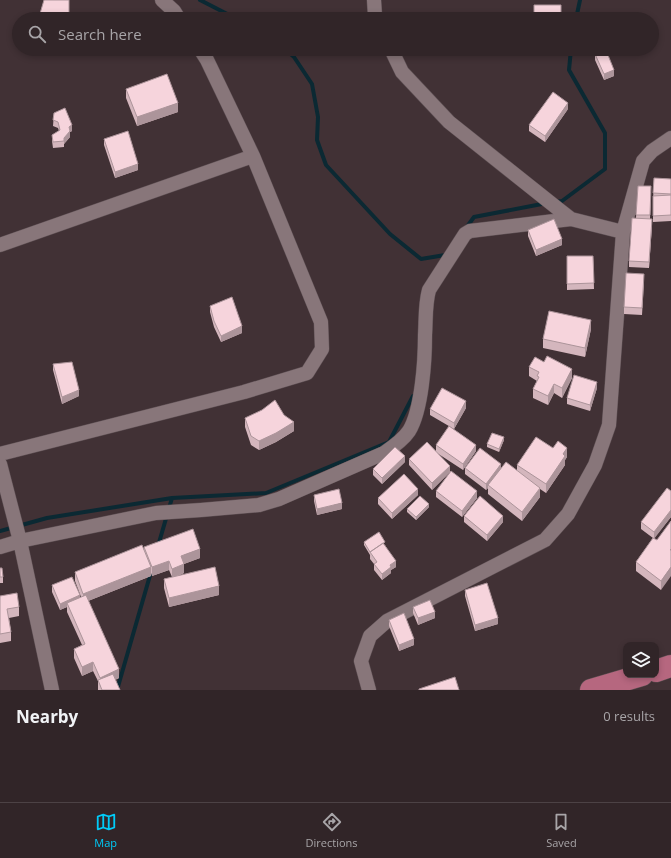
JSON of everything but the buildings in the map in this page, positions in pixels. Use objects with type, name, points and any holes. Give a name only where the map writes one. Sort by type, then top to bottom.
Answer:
[{"type":"highway","points":[[659,670],[671,666]]},
{"type":"highway","points":[[591,690],[632,678]]},
{"type":"street","points":[[162,0],[175,12]]},
{"type":"street","points":[[374,0],[375,12]]},
{"type":"street","points":[[0,454],[244,392],[307,372],[322,349],[321,322],[253,156],[204,56]]},
{"type":"street","points":[[394,56],[402,72],[449,122],[572,219]]},
{"type":"street","points":[[369,690],[361,661],[370,636],[387,621],[545,540],[568,514],[595,465],[609,425],[623,232],[643,161],[652,151],[671,138]]},
{"type":"street","points":[[0,245],[253,156]]},
{"type":"street","points":[[0,547],[19,537],[156,513],[259,505],[279,499],[384,454],[399,442],[409,431],[418,407],[425,356],[426,300],[429,290],[465,234],[470,231],[572,219],[623,232]]},
{"type":"street","points":[[0,464],[19,537],[52,690]]},
{"type":"waterway","points":[[200,0],[223,12]]},
{"type":"waterway","points":[[577,12],[580,0]]},
{"type":"waterway","points":[[293,56],[312,84],[318,117],[317,140],[326,165],[390,234],[421,259],[445,255]]},
{"type":"waterway","points":[[555,202],[562,201],[605,169],[605,133],[569,70],[570,56]]},
{"type":"waterway","points":[[466,228],[474,217],[547,203]]},
{"type":"waterway","points":[[0,531],[47,518],[172,498],[266,493],[389,442],[413,396]]},
{"type":"waterway","points":[[158,546],[172,498]]},
{"type":"waterway","points":[[117,690],[151,572]]}]
